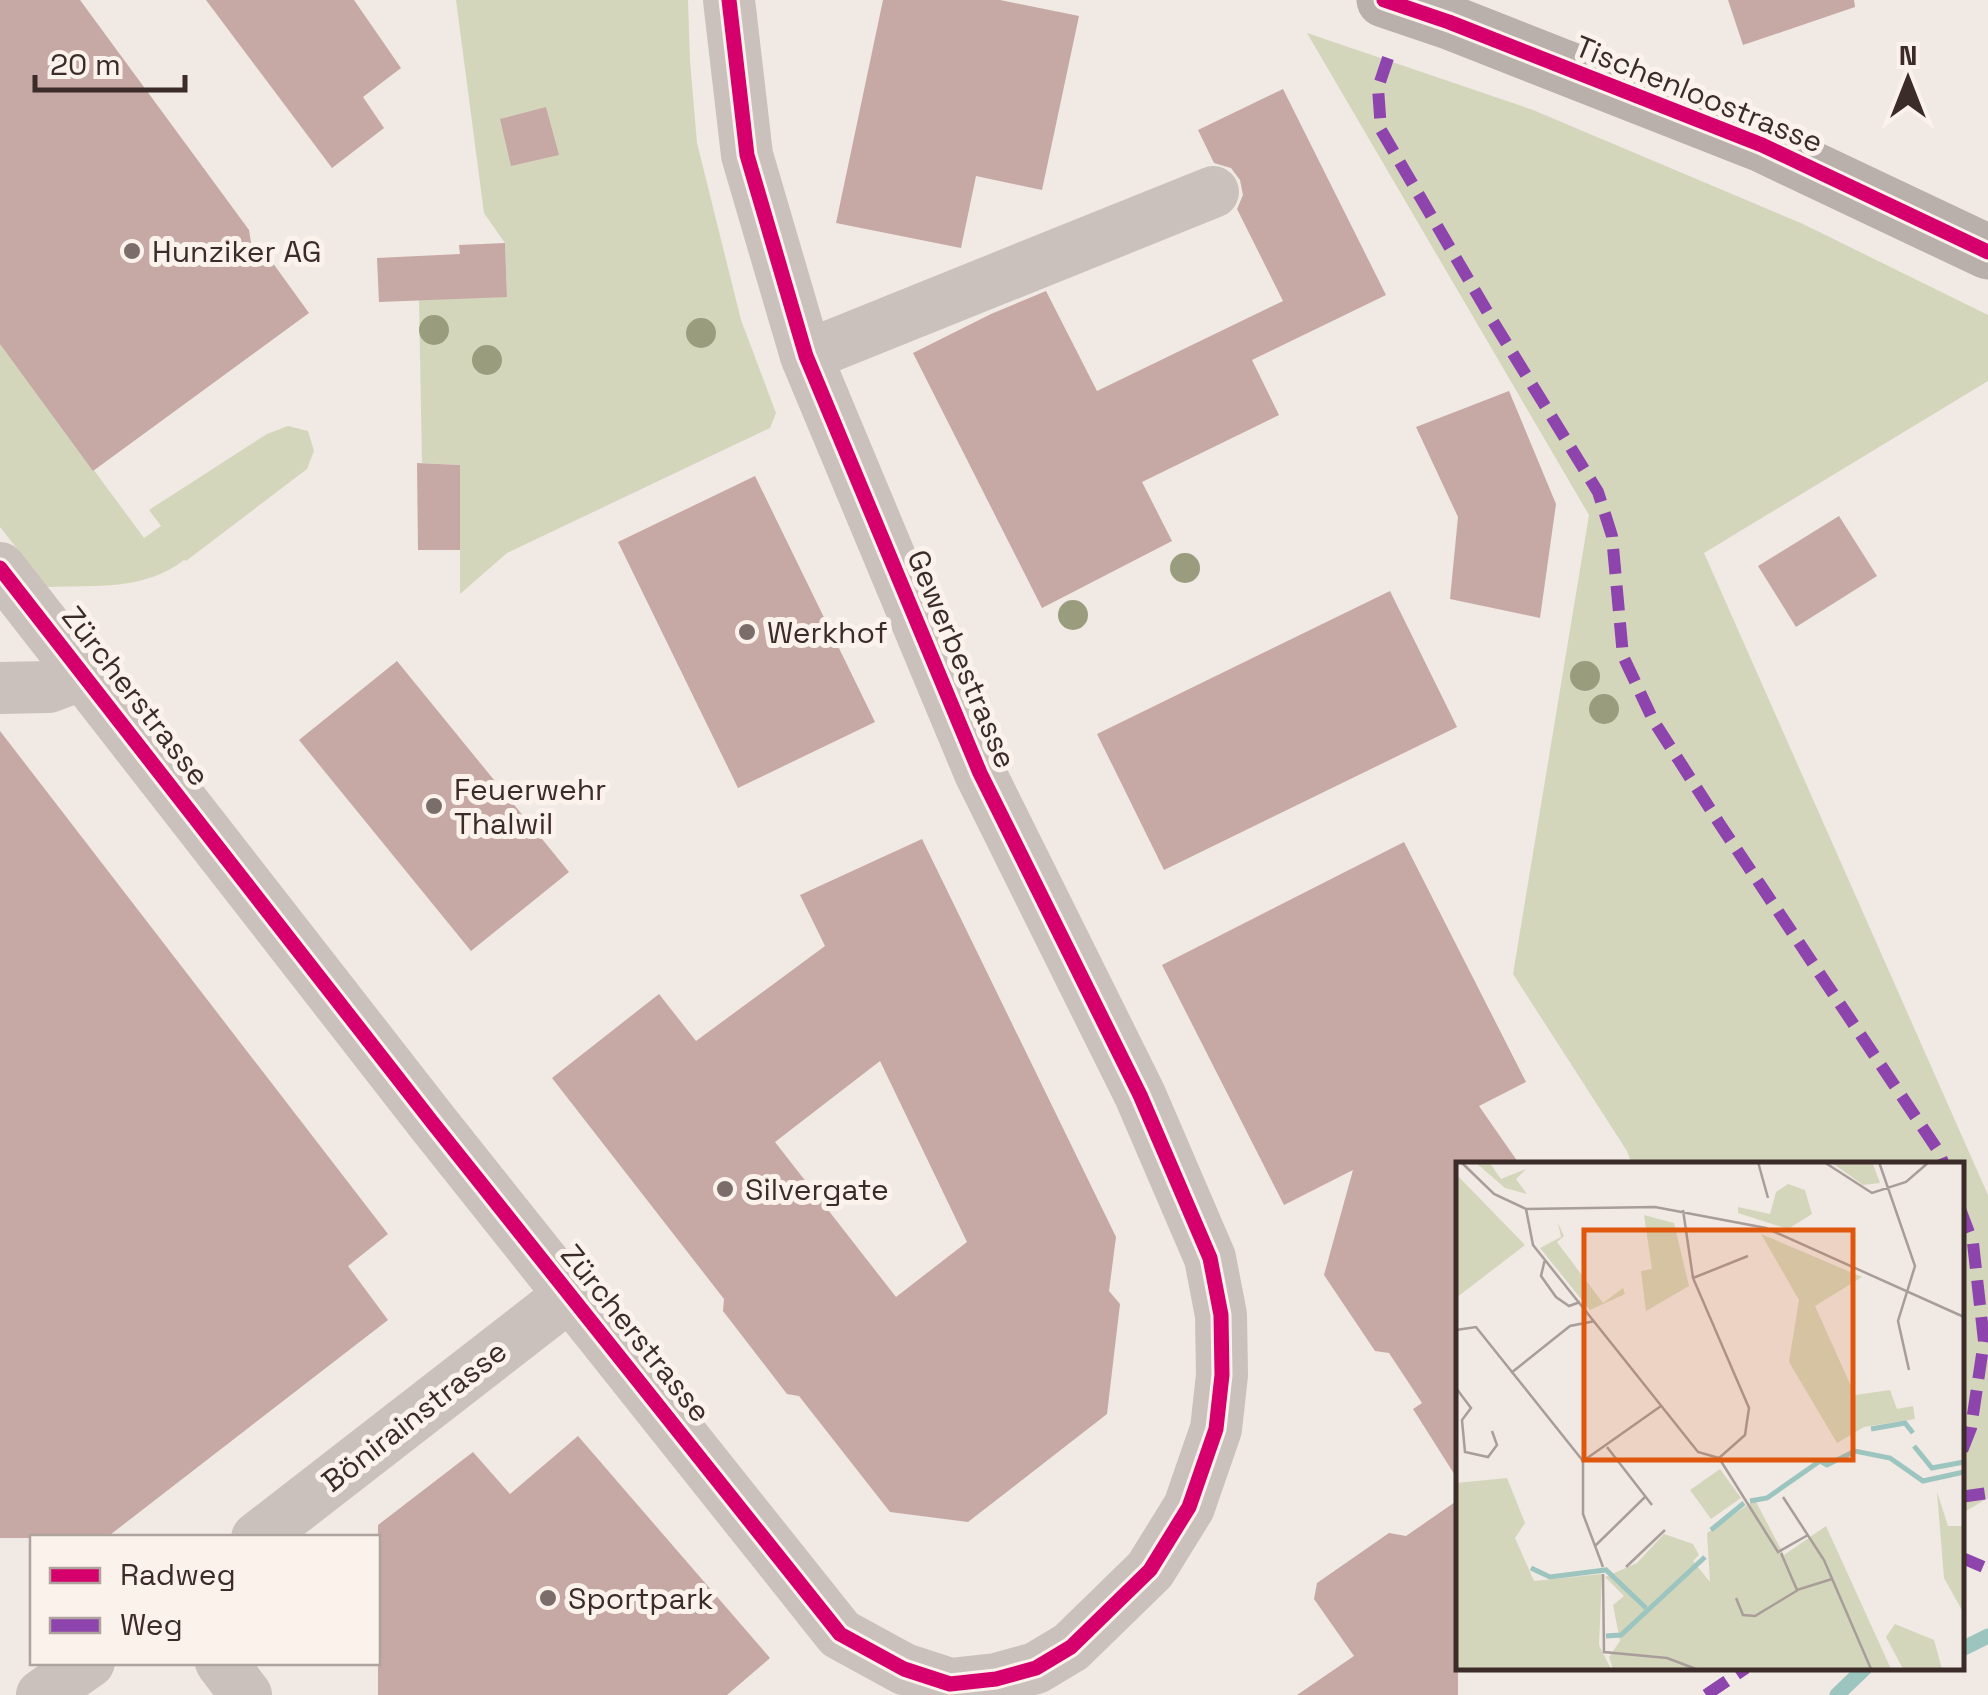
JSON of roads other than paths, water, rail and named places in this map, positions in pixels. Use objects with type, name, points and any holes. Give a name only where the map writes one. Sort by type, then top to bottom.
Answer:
[{"type":"main road","name":"Tischenloostrasse","points":[[1384,0],[1762,146],[1988,252]]},
{"type":"street","name":"Gewerbestrasse","points":[[729,0],[747,154],[806,356],[980,773],[1140,1095],[1210,1258],[1220,1314]]},
{"type":"street","points":[[806,356],[1213,192]]},
{"type":"street","name":"Zürcherstrasse","points":[[0,568],[432,1122],[840,1634],[904,1669],[950,1684],[999,1687],[1071,1647],[1150,1570],[1189,1508],[1216,1429],[1222,1375],[1220,1314]]},
{"type":"street","points":[[0,688],[49,687],[84,674]]},
{"type":"street","name":"Bönirainstrasse","points":[[262,1535],[570,1294]]},
{"type":"street","points":[[42,1695],[85,1665]]},
{"type":"street","points":[[224,1665],[246,1695]]},
{"type":"waterway","points":[[1963,1648],[1988,1636]]},
{"type":"waterway","points":[[1837,1695],[1863,1670]]},
{"type":"place","name":"Hunziker AG","points":[[132,251]]},
{"type":"place","name":"Werkhof","points":[[747,632]]},
{"type":"place","name":"Feuerwehr Thalwil","points":[[434,806]]},
{"type":"place","name":"Silvergate","points":[[725,1189]]},
{"type":"place","name":"Sportpark","points":[[548,1598]]}]
